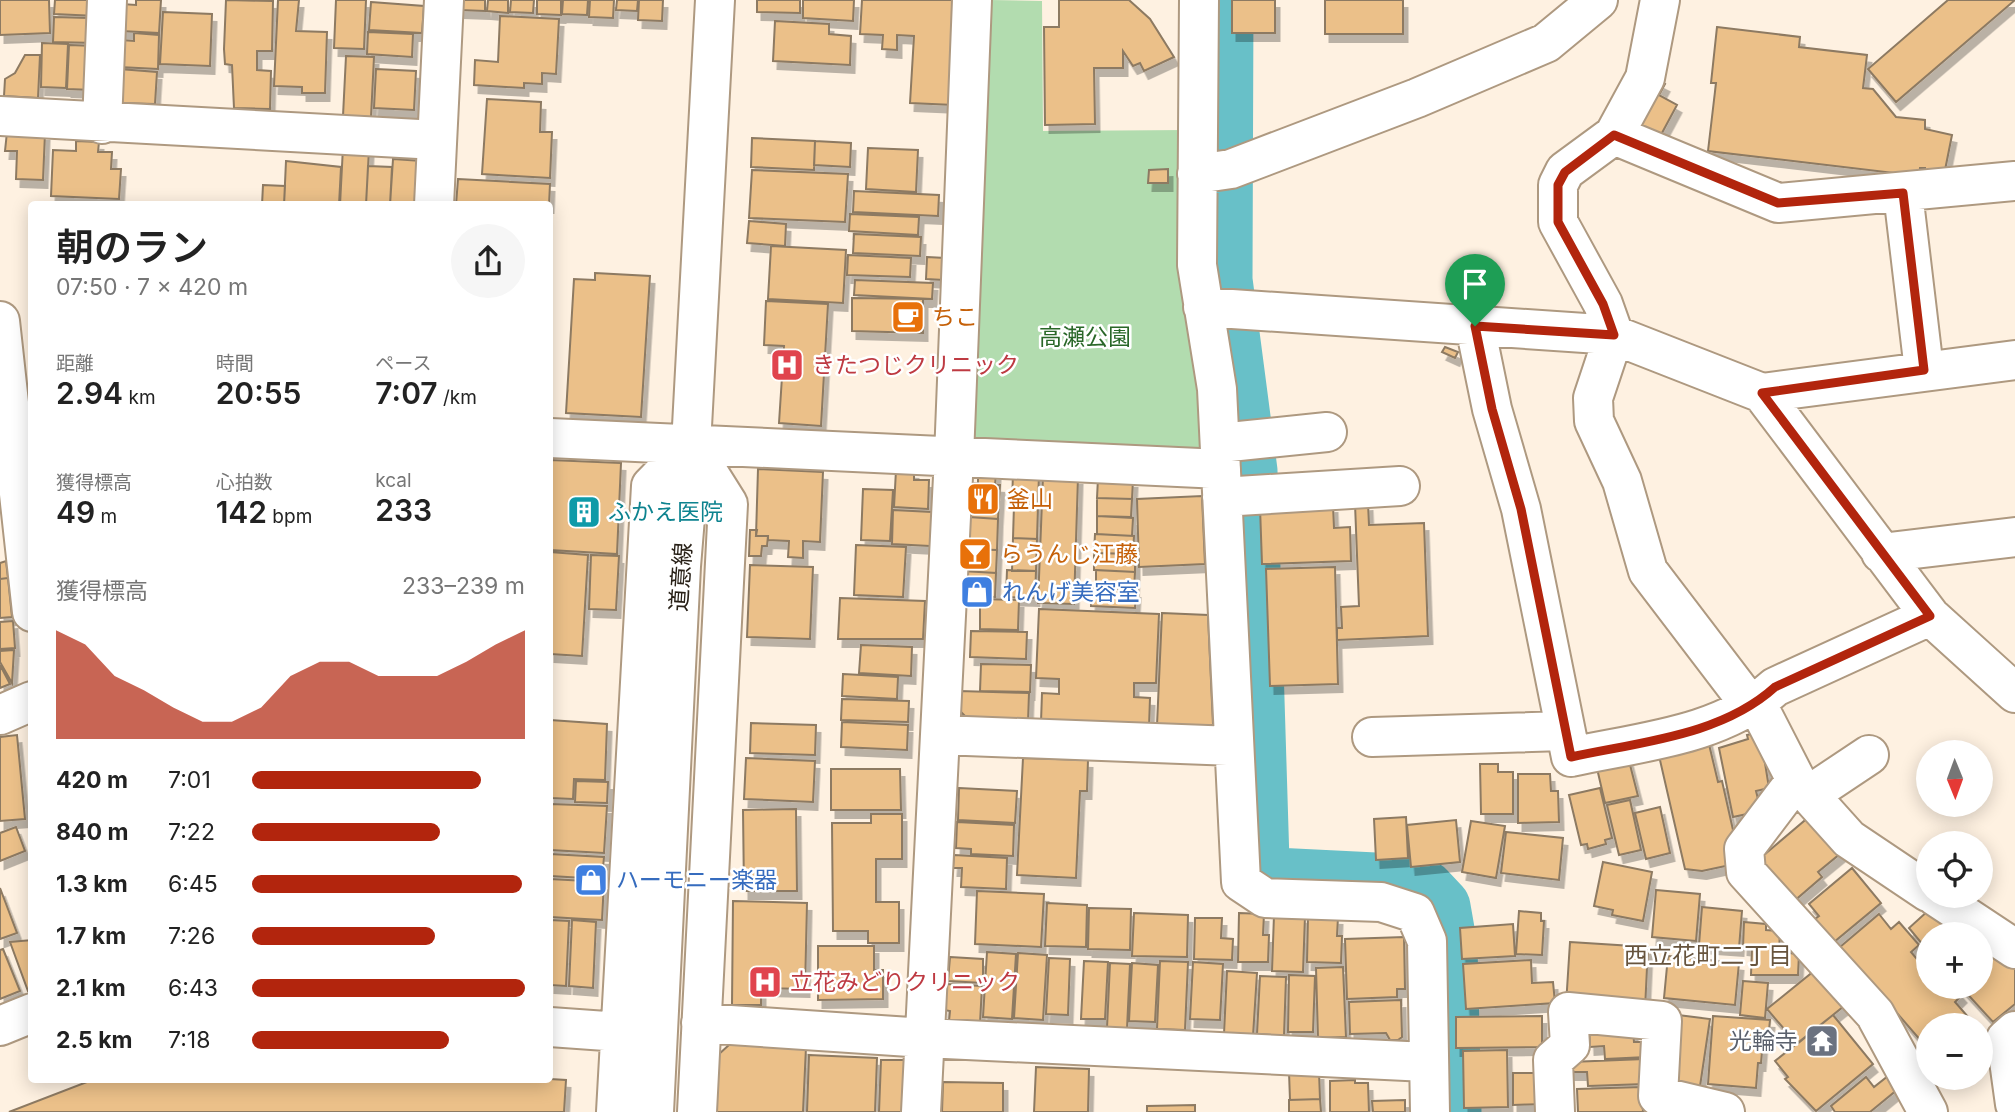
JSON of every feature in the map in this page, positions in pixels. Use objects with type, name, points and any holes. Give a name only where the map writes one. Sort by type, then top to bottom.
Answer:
[{"type":"street","points":[[102,124],[107,0]]},
{"type":"street","points":[[434,201],[444,0]]},
{"type":"street","name":"道意線","points":[[654,1112],[681,566],[691,445],[715,0]]},
{"type":"street","points":[[921,1112],[954,457],[972,0]]},
{"type":"street","points":[[1199,0],[1212,172],[1197,265],[1216,308],[1217,389],[1235,470],[1234,746],[1241,882],[1265,898],[1381,902],[1415,913],[1427,941],[1427,1062],[1430,1112]]},
{"type":"street","points":[[1212,172],[1417,98],[1546,43],[1598,0]]},
{"type":"street","points":[[1660,0],[1645,78],[1614,135],[1565,172],[1558,185],[1558,222],[1603,304],[1614,335],[1593,398],[1594,421],[1622,481],[1648,571],[1741,693],[1757,704],[1802,788],[1849,839],[1916,884]]},
{"type":"street","points":[[0,116],[102,124],[438,140]]},
{"type":"street","points":[[1614,135],[1778,203],[2015,181]]},
{"type":"street","points":[[1903,193],[1924,370]]},
{"type":"street","points":[[1216,308],[1614,335],[1762,393],[2015,360]]},
{"type":"street","points":[[0,321],[13,415],[28,571]]},
{"type":"street","points":[[1475,326],[1492,409],[1521,509],[1571,757],[1706,726],[1757,704],[1775,687],[1930,616]]},
{"type":"street","points":[[1762,393],[1930,616],[2014,690]]},
{"type":"street","points":[[1235,470],[1327,432]]},
{"type":"street","points":[[553,438],[1235,470],[1400,486]]},
{"type":"street","points":[[691,445],[728,504],[697,1112]]},
{"type":"street","points":[[616,1112],[651,486],[691,445]]},
{"type":"street","points":[[1881,553],[2015,537]]},
{"type":"street","points":[[0,715],[28,703]]},
{"type":"street","points":[[1372,737],[1564,731]]},
{"type":"street","points":[[940,735],[1234,746]]},
{"type":"street","points":[[1869,755],[1802,788],[1744,849],[1746,872],[1875,1014],[1928,1112]]},
{"type":"street","points":[[1956,908],[2012,940]]},
{"type":"street","points":[[1555,1112],[1553,1060],[1570,1045],[1568,1012],[1662,1021],[1658,1096],[1725,1112]]},
{"type":"street","points":[[0,1026],[28,1015]]},
{"type":"street","points":[[701,1023],[925,1038],[1427,1062]]},
{"type":"street","points":[[553,1027],[620,1032]]},
{"type":"street","points":[[2015,1031],[2006,1039],[2015,1104]]},
{"type":"green space","name":"高瀬公園","points":[[991,0],[1042,1],[1043,131],[1188,130],[1206,378],[1203,457],[982,444],[969,431]]},
{"type":"building","points":[[0,0],[49,0],[50,33],[0,35]]},
{"type":"building","points":[[55,0],[98,0],[97,16],[54,14]]},
{"type":"building","points":[[136,0],[161,0],[159,33],[121,31],[122,4],[136,5]]},
{"type":"building","points":[[226,0],[273,1],[272,51],[257,51],[257,70],[271,71],[270,109],[234,108],[232,65],[225,64]]},
{"type":"building","points":[[278,0],[299,0],[296,31],[327,32],[325,93],[302,93],[302,87],[274,86]]},
{"type":"building","points":[[336,0],[366,0],[364,49],[334,48]]},
{"type":"building","points":[[460,0],[485,0],[485,11],[460,10]]},
{"type":"building","points":[[488,0],[508,0],[508,13],[487,11]]},
{"type":"building","points":[[511,0],[534,0],[533,13],[510,12]]},
{"type":"building","points":[[537,0],[561,0],[561,15],[537,14]]},
{"type":"building","points":[[563,0],[588,0],[587,15],[562,14]]},
{"type":"building","points":[[590,0],[614,0],[613,18],[589,17]]},
{"type":"building","points":[[617,0],[638,0],[637,11],[616,10]]},
{"type":"building","points":[[639,0],[663,0],[662,21],[638,20]]},
{"type":"building","points":[[757,0],[800,0],[800,13],[757,12]]},
{"type":"building","points":[[803,0],[854,0],[853,21],[803,18]]},
{"type":"building","points":[[862,0],[955,0],[954,105],[910,103],[914,36],[897,35],[897,50],[882,49],[883,35],[860,34]]},
{"type":"building","points":[[1059,0],[1129,0],[1150,19],[1174,57],[1144,71],[1140,63],[1133,66],[1123,51],[1123,68],[1094,68],[1095,124],[1045,125],[1044,27],[1059,27]]},
{"type":"building","points":[[1232,0],[1275,0],[1275,33],[1232,33]]},
{"type":"building","points":[[1325,0],[1403,0],[1403,34],[1325,34]]},
{"type":"building","points":[[1948,0],[2015,0],[1896,102],[1868,69]]},
{"type":"building","points":[[1948,0],[2015,0],[1896,102],[1868,69]]},
{"type":"building","points":[[371,2],[424,6],[422,33],[369,30]]},
{"type":"building","points":[[163,12],[212,14],[210,66],[160,64]]},
{"type":"building","points":[[500,16],[559,19],[556,74],[542,73],[542,84],[524,83],[524,88],[474,85],[475,60],[498,62]]},
{"type":"building","points":[[54,17],[89,18],[96,43],[53,42]]},
{"type":"building","points":[[775,21],[829,24],[829,34],[851,36],[850,65],[773,61]]},
{"type":"building","points":[[1717,27],[1800,37],[1799,47],[1867,55],[1863,88],[1873,89],[1896,117],[1925,120],[1925,129],[1952,135],[1945,170],[1925,172],[1925,168],[1920,168],[1919,176],[1708,151],[1716,83],[1711,83]]},
{"type":"building","points":[[368,32],[413,34],[412,57],[367,54]]},
{"type":"building","points":[[134,33],[159,35],[158,69],[119,67],[121,40],[134,41]]},
{"type":"building","points":[[42,43],[68,44],[66,88],[41,87]]},
{"type":"building","points":[[69,45],[95,46],[93,90],[67,89]]},
{"type":"building","points":[[25,55],[40,55],[38,98],[4,96],[5,79],[15,73]]},
{"type":"building","points":[[346,56],[374,57],[371,117],[343,116]]},
{"type":"building","points":[[119,69],[157,72],[155,104],[118,103]]},
{"type":"building","points":[[376,69],[416,71],[414,110],[374,108]]},
{"type":"building","points":[[1655,79],[1665,84],[1659,95],[1677,105],[1656,144],[1632,121]]},
{"type":"building","points":[[487,99],[541,102],[540,132],[552,132],[550,178],[482,174]]},
{"type":"building","points":[[7,132],[45,133],[43,180],[16,179],[17,151],[5,151]]},
{"type":"building","points":[[752,138],[815,141],[814,170],[751,167]]},
{"type":"building","points":[[76,141],[99,142],[98,152],[112,152],[111,169],[121,169],[119,199],[51,196],[53,150],[76,151]]},
{"type":"building","points":[[815,141],[851,143],[850,167],[814,165]]},
{"type":"building","points":[[343,147],[369,149],[366,201],[340,201]]},
{"type":"building","points":[[868,148],[918,150],[916,192],[866,189]]},
{"type":"building","points":[[393,159],[422,161],[420,201],[390,201]]},
{"type":"building","points":[[286,161],[341,167],[339,201],[284,201]]},
{"type":"building","points":[[368,166],[392,167],[390,201],[366,201]]},
{"type":"building","points":[[1168,169],[1168,183],[1148,183],[1149,170]]},
{"type":"building","points":[[752,170],[848,174],[845,222],[749,218]]},
{"type":"building","points":[[458,179],[550,184],[549,201],[456,201]]},
{"type":"building","points":[[263,185],[285,186],[284,201],[262,201]]},
{"type":"building","points":[[854,191],[939,195],[938,216],[853,212]]},
{"type":"building","points":[[850,214],[919,217],[918,235],[849,231]]},
{"type":"building","points":[[749,221],[786,224],[785,246],[747,243]]},
{"type":"building","points":[[854,234],[921,237],[920,256],[853,253]]},
{"type":"building","points":[[771,246],[846,250],[843,303],[768,299]]},
{"type":"building","points":[[848,255],[911,258],[910,277],[847,275]]},
{"type":"building","points":[[927,257],[945,258],[944,280],[926,279]]},
{"type":"building","points":[[595,273],[650,276],[641,417],[566,413],[574,279],[595,280]]},
{"type":"building","points":[[855,280],[933,283],[932,299],[854,295]]},
{"type":"building","points":[[852,298],[923,299],[923,333],[852,331]]},
{"type":"building","points":[[766,301],[828,304],[821,426],[779,423],[784,346],[764,345]]},
{"type":"building","points":[[1445,347],[1458,352],[1455,358],[1442,352]]},
{"type":"building","name":"ふかえ医院","points":[[553,460],[621,463],[617,554],[553,550]]},
{"type":"building","points":[[758,469],[823,472],[820,542],[803,541],[803,558],[788,557],[789,541],[768,540],[768,536],[756,536]]},
{"type":"building","points":[[896,470],[914,471],[914,480],[929,480],[928,509],[894,507]]},
{"type":"building","points":[[978,472],[996,473],[995,485],[978,484]]},
{"type":"building","points":[[1013,472],[1039,473],[1038,506],[1012,505]]},
{"type":"building","points":[[1043,476],[1078,477],[1074,604],[1038,603]]},
{"type":"building","points":[[1098,478],[1133,480],[1132,499],[1097,498]]},
{"type":"building","points":[[971,483],[1000,485],[998,519],[969,517]]},
{"type":"building","points":[[863,489],[893,490],[890,541],[861,540]]},
{"type":"building","points":[[1202,496],[1205,564],[1139,567],[1137,499]]},
{"type":"building","points":[[1097,498],[1132,499],[1131,517],[1097,516]]},
{"type":"building","points":[[1368,503],[1369,525],[1424,523],[1428,636],[1337,640],[1337,628],[1342,628],[1341,607],[1359,606],[1355,504]]},
{"type":"building","points":[[1014,505],[1038,506],[1037,539],[1013,538]]},
{"type":"building","points":[[1333,505],[1334,528],[1350,527],[1351,561],[1262,564],[1260,507]]},
{"type":"building","points":[[893,510],[932,512],[930,546],[892,544]]},
{"type":"building","points":[[1097,516],[1133,518],[1132,536],[1097,534]]},
{"type":"building","points":[[969,517],[998,519],[997,550],[968,549]]},
{"type":"building","points":[[750,530],[757,530],[756,536],[768,536],[767,546],[762,546],[761,556],[749,556]]},
{"type":"building","points":[[1095,534],[1134,536],[1133,554],[1094,553]]},
{"type":"building","points":[[1013,538],[1037,539],[1036,571],[1012,571]]},
{"type":"building","points":[[856,545],[906,547],[903,597],[854,595]]},
{"type":"building","points":[[963,549],[997,550],[996,573],[962,571]]},
{"type":"building","points":[[553,552],[588,555],[582,656],[553,654]]},
{"type":"building","points":[[1094,553],[1135,554],[1135,572],[1094,570]]},
{"type":"building","points":[[591,555],[619,556],[616,610],[589,609]]},
{"type":"building","points":[[6,561],[8,578],[0,579],[0,563]]},
{"type":"building","points":[[750,565],[813,567],[810,639],[747,637]]},
{"type":"building","points":[[1335,567],[1338,684],[1270,686],[1266,569]]},
{"type":"building","points":[[1007,570],[1036,571],[1035,598],[1006,597]]},
{"type":"building","points":[[1096,570],[1135,572],[1134,590],[1096,588]]},
{"type":"building","points":[[962,571],[996,573],[995,597],[961,596]]},
{"type":"building","points":[[8,578],[12,617],[0,618],[0,579]]},
{"type":"building","points":[[1092,588],[1136,590],[1135,608],[1091,606]]},
{"type":"building","points":[[840,598],[925,601],[923,639],[838,639]]},
{"type":"building","points":[[980,599],[1019,600],[1018,630],[980,629]]},
{"type":"building","points":[[1039,609],[1159,614],[1156,683],[1134,683],[1134,697],[1150,698],[1149,727],[1041,722],[1042,693],[1059,694],[1059,679],[1036,678]]},
{"type":"building","points":[[1162,613],[1208,615],[1213,724],[1206,728],[1157,725]]},
{"type":"building","points":[[13,621],[15,648],[0,649],[0,622]]},
{"type":"building","points":[[971,631],[1027,632],[1026,659],[970,657]]},
{"type":"building","points":[[861,645],[912,647],[911,676],[859,673]]},
{"type":"building","points":[[14,650],[12,683],[0,662],[0,651]]},
{"type":"building","points":[[981,664],[1031,665],[1030,692],[980,691]]},
{"type":"building","points":[[0,665],[10,684],[0,688]]},
{"type":"building","points":[[843,674],[898,677],[897,699],[842,696]]},
{"type":"building","points":[[959,691],[1029,693],[1028,722],[969,720],[959,710]]},
{"type":"building","points":[[842,699],[909,701],[908,722],[841,720]]},
{"type":"building","points":[[553,720],[607,724],[605,780],[574,779],[573,799],[553,798]]},
{"type":"building","points":[[842,722],[908,725],[907,750],[841,747]]},
{"type":"building","points":[[751,723],[816,725],[815,755],[750,753]]},
{"type":"building","points":[[1760,732],[1769,788],[1756,791],[1761,811],[1733,817],[1719,748],[1748,739],[1747,735]]},
{"type":"building","points":[[17,735],[25,819],[0,821],[0,737]]},
{"type":"building","points":[[1707,736],[1718,782],[1722,781],[1735,839],[1735,864],[1702,871],[1685,869],[1657,747]]},
{"type":"building","points":[[1628,757],[1638,796],[1605,803],[1596,764]]},
{"type":"building","points":[[746,758],[815,761],[813,802],[744,799]]},
{"type":"building","points":[[1023,758],[1088,760],[1087,791],[1080,791],[1076,878],[1017,875]]},
{"type":"building","points":[[1480,764],[1498,764],[1498,772],[1513,772],[1513,814],[1481,814]]},
{"type":"building","points":[[831,769],[900,769],[901,810],[831,810]]},
{"type":"building","points":[[1518,774],[1550,774],[1551,791],[1558,791],[1559,822],[1518,823]]},
{"type":"building","points":[[576,781],[608,782],[607,803],[575,802]]},
{"type":"building","points":[[959,788],[1017,791],[1015,823],[958,820]]},
{"type":"building","points":[[1600,788],[1612,838],[1605,840],[1606,844],[1588,849],[1587,844],[1581,845],[1569,795]]},
{"type":"building","points":[[1630,800],[1641,850],[1619,855],[1607,805]]},
{"type":"building","points":[[553,804],[607,806],[604,853],[553,850]]},
{"type":"building","points":[[1660,807],[1670,853],[1646,859],[1635,813]]},
{"type":"building","points":[[796,809],[797,891],[744,891],[743,810]]},
{"type":"building","points":[[871,814],[902,814],[902,859],[876,859],[876,902],[899,902],[899,943],[868,943],[868,931],[833,931],[832,823],[871,823]]},
{"type":"building","points":[[1810,816],[1841,853],[1818,872],[1822,877],[1793,902],[1758,860]]},
{"type":"building","points":[[1406,817],[1408,858],[1376,860],[1374,819]]},
{"type":"building","points":[[1456,820],[1460,862],[1411,867],[1407,825]]},
{"type":"building","points":[[1471,821],[1505,826],[1496,878],[1462,872]]},
{"type":"building","points":[[957,822],[1014,825],[1013,856],[971,854],[971,849],[956,848]]},
{"type":"building","points":[[16,827],[25,851],[0,861],[0,833]]},
{"type":"building","points":[[1506,832],[1563,838],[1559,880],[1501,873]]},
{"type":"building","points":[[553,854],[604,857],[602,879],[553,876]]},
{"type":"building","points":[[954,855],[1007,858],[1006,889],[961,887],[962,868],[953,868]]},
{"type":"building","points":[[1603,862],[1652,872],[1643,921],[1612,915],[1613,910],[1594,906]]},
{"type":"building","points":[[1852,868],[1881,903],[1834,942],[1815,919],[1819,916],[1809,904]]},
{"type":"building","points":[[553,879],[604,882],[602,920],[553,917]]},
{"type":"building","points":[[0,888],[17,933],[0,939]]},
{"type":"building","points":[[1656,890],[1700,894],[1696,941],[1652,937]]},
{"type":"building","points":[[977,891],[1044,894],[1041,947],[975,944]]},
{"type":"building","points":[[733,901],[807,903],[805,989],[761,988],[761,1005],[732,1005]]},
{"type":"building","points":[[1047,903],[1087,905],[1086,947],[1045,946]]},
{"type":"building","points":[[1702,907],[1742,911],[1739,948],[1699,945]]},
{"type":"building","points":[[1089,908],[1131,909],[1130,950],[1088,949]]},
{"type":"building","points":[[1930,909],[1950,922],[1916,922],[1916,936],[1909,928]]},
{"type":"building","points":[[1519,911],[1541,913],[1541,921],[1544,921],[1542,955],[1516,954]]},
{"type":"building","points":[[1134,913],[1188,915],[1187,957],[1132,956]]},
{"type":"building","points":[[1239,913],[1264,914],[1263,935],[1269,935],[1268,962],[1238,962]]},
{"type":"building","points":[[1879,914],[1891,929],[1899,922],[1916,942],[1916,948],[1911,952],[1916,958],[1916,999],[1958,999],[1955,1002],[1965,1013],[1916,1013],[1916,1035],[1840,947]]},
{"type":"building","points":[[1274,915],[1305,916],[1303,972],[1272,971]]},
{"type":"building","points":[[1308,916],[1338,917],[1337,936],[1342,936],[1341,963],[1307,962]]},
{"type":"building","points":[[1195,918],[1222,918],[1221,938],[1233,939],[1232,960],[1194,959]]},
{"type":"building","points":[[553,920],[569,921],[566,986],[553,985]]},
{"type":"building","points":[[572,920],[596,922],[593,988],[569,986]]},
{"type":"building","points":[[1744,922],[1766,924],[1766,930],[1780,931],[1779,952],[1799,954],[1798,975],[1751,975],[1752,948],[1743,947]]},
{"type":"building","points":[[1513,924],[1515,956],[1462,959],[1460,928]]},
{"type":"building","points":[[1404,937],[1405,989],[1397,989],[1397,997],[1347,999],[1345,939]]},
{"type":"building","points":[[28,940],[28,991],[10,942]]},
{"type":"building","points":[[1570,942],[1648,947],[1645,1009],[1566,1005]]},
{"type":"building","points":[[818,946],[874,946],[874,970],[883,970],[883,999],[818,1000]]},
{"type":"building","points":[[3,949],[20,991],[0,999],[0,950]]},
{"type":"building","points":[[1993,951],[2015,965],[2015,1004],[1993,1022],[1993,1013],[1985,1013],[1972,999],[1993,999]]},
{"type":"building","points":[[987,952],[1016,954],[1012,1019],[983,1017]]},
{"type":"building","points":[[1018,953],[1047,955],[1043,1020],[1014,1018]]},
{"type":"building","points":[[1668,956],[1739,963],[1735,1005],[1664,998]]},
{"type":"building","points":[[950,957],[983,959],[983,983],[948,981]]},
{"type":"building","points":[[1049,958],[1070,959],[1068,1015],[1046,1014]]},
{"type":"building","points":[[1531,960],[1532,983],[1553,982],[1555,1003],[1466,1009],[1463,964]]},
{"type":"building","points":[[1084,961],[1108,962],[1105,1019],[1081,1019]]},
{"type":"building","points":[[1160,961],[1188,962],[1185,1030],[1157,1029]]},
{"type":"building","points":[[1193,962],[1223,964],[1220,1020],[1190,1019]]},
{"type":"building","points":[[1110,963],[1130,964],[1127,1029],[1107,1028]]},
{"type":"building","points":[[1132,963],[1158,965],[1155,1022],[1129,1021]]},
{"type":"building","points":[[1343,967],[1346,1037],[1318,1038],[1316,968]]},
{"type":"building","points":[[1227,971],[1257,973],[1253,1036],[1224,1034]]},
{"type":"building","points":[[1814,971],[1844,1006],[1797,1044],[1767,1009]]},
{"type":"building","points":[[1289,975],[1315,976],[1313,1032],[1288,1032]]},
{"type":"building","points":[[1260,976],[1286,977],[1284,1036],[1257,1034]]},
{"type":"building","points":[[1743,981],[1768,983],[1765,1018],[1740,1015]]},
{"type":"building","points":[[946,984],[982,986],[980,1023],[949,1021],[950,1011],[944,1010]]},
{"type":"building","points":[[1401,1000],[1402,1037],[1398,1040],[1390,1040],[1386,1033],[1350,1034],[1349,1002]]},
{"type":"building","points":[[1678,1015],[1710,1019],[1699,1093],[1667,1089]]},
{"type":"building","points":[[1833,1015],[1873,1064],[1816,1111],[1785,1079],[1788,1077],[1775,1061]]},
{"type":"building","points":[[1542,1016],[1542,1047],[1456,1048],[1456,1017]]},
{"type":"building","points":[[1713,1016],[1770,1020],[1768,1040],[1763,1040],[1761,1063],[1758,1063],[1756,1088],[1708,1084]]},
{"type":"building","points":[[1589,1027],[1633,1030],[1634,1042],[1647,1042],[1647,1057],[1605,1059],[1604,1046],[1590,1047]]},
{"type":"building","points":[[730,1044],[806,1047],[803,1112],[716,1112],[718,1055]]},
{"type":"building","points":[[1507,1050],[1508,1107],[1464,1108],[1463,1051]]},
{"type":"building","points":[[809,1055],[877,1058],[875,1112],[807,1112]]},
{"type":"building","points":[[1645,1059],[1645,1084],[1588,1086],[1587,1072],[1570,1072],[1570,1062]]},
{"type":"building","points":[[881,1060],[907,1060],[905,1112],[879,1112]]},
{"type":"building","points":[[1036,1067],[1089,1069],[1088,1112],[1034,1112]]},
{"type":"building","points":[[1289,1072],[1319,1072],[1320,1099],[1290,1100]]},
{"type":"building","points":[[1513,1073],[1547,1073],[1547,1104],[1513,1105]]},
{"type":"building","points":[[1888,1076],[1898,1089],[1870,1112],[1835,1112],[1831,1106],[1866,1077],[1874,1087]]},
{"type":"building","points":[[553,1079],[566,1080],[564,1112],[9,1112],[84,1083],[553,1083]]},
{"type":"building","points":[[1355,1080],[1355,1083],[1368,1083],[1369,1112],[1330,1112],[1330,1081]]},
{"type":"building","points":[[943,1082],[1003,1083],[1003,1112],[942,1112]]},
{"type":"building","points":[[1642,1087],[1643,1112],[1578,1112],[1577,1089]]},
{"type":"building","points":[[1320,1099],[1321,1112],[1289,1112],[1289,1100]]},
{"type":"building","points":[[1405,1100],[1405,1112],[1373,1112],[1372,1101]]},
{"type":"building","points":[[1195,1105],[1195,1112],[1147,1112],[1147,1106]]},
{"type":"waterway","points":[[1223,0],[1222,280],[1247,471],[1259,862],[1264,872],[1274,878],[1395,884],[1425,891],[1440,907],[1447,947],[1451,1112]]},
{"type":"place","name":"ちこ","points":[[908,317]]},
{"type":"place","name":"きたつじクリニック","points":[[787,365]]},
{"type":"place","name":"釜山","points":[[983,499]]},
{"type":"place","name":"ふかえ医院","points":[[584,512]]},
{"type":"place","name":"らうんじ江藤","points":[[975,554]]},
{"type":"place","name":"れんげ美容室","points":[[977,592]]},
{"type":"place","name":"ハーモニー楽器","points":[[591,880]]},
{"type":"place","name":"立花みどりクリニック","points":[[765,982]]},
{"type":"place","name":"光輪寺","points":[[1822,1041]]},
{"type":"district","name":"西立花町二丁目","points":[[1708,955]]},
{"type":"route","points":[[1614,135],[1778,203],[1903,193],[1924,370],[1762,393],[1930,616],[1775,687],[1757,704],[1706,726],[1571,757],[1521,509],[1492,409],[1475,326],[1614,335],[1603,304],[1558,222],[1558,185],[1565,172],[1614,135]]}]
